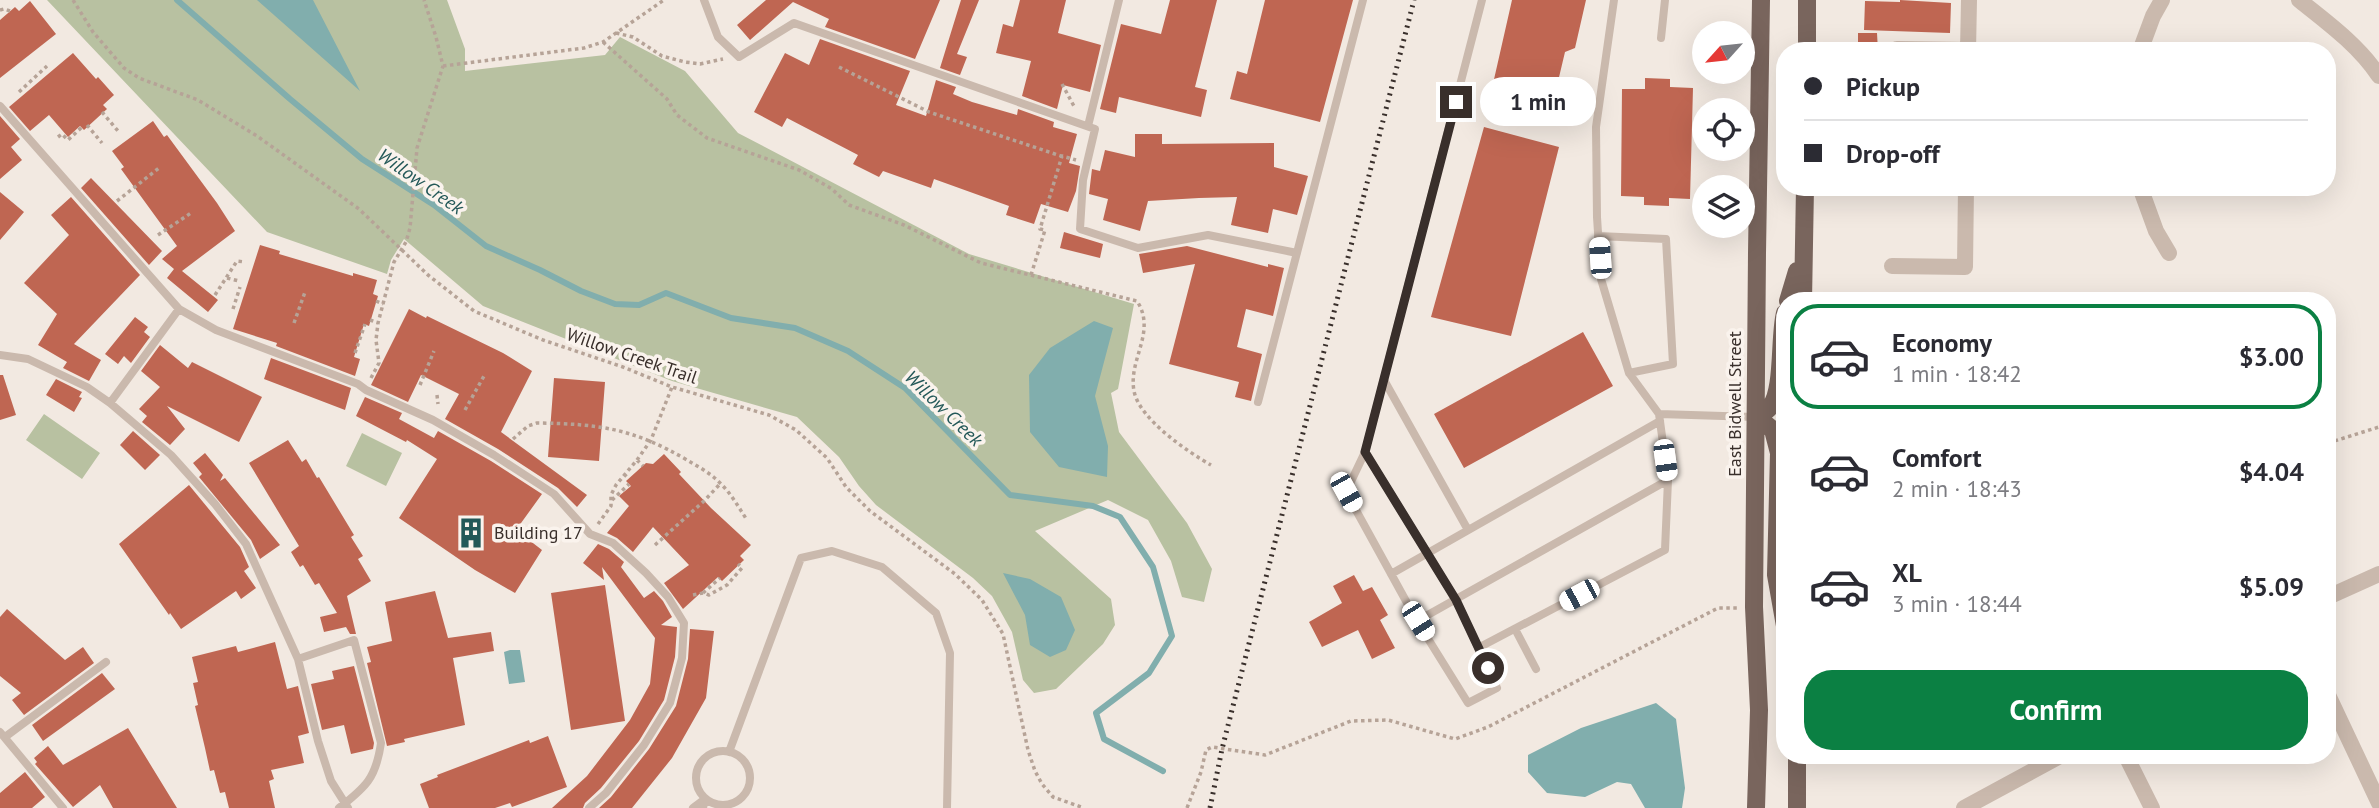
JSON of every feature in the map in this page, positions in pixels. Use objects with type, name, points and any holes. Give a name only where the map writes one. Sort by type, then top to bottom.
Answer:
[{"type":"main road","name":"East Bidwell Street","points":[[1756,808],[1759,710],[1754,607],[1761,0]]},
{"type":"main road","points":[[1807,42],[1808,0]]},
{"type":"main road","points":[[1803,292],[1805,196]]},
{"type":"main road","points":[[1791,292],[1804,246]]},
{"type":"main road","points":[[1776,395],[1772,406],[1757,418],[1773,430],[1776,442]]},
{"type":"main road","points":[[1797,764],[1797,808]]},
{"type":"street","points":[[1968,42],[1969,0]]},
{"type":"street","points":[[2143,42],[2162,0]]},
{"type":"street","points":[[2299,0],[2337,30],[2378,72]]},
{"type":"street","points":[[1892,266],[1965,267],[1966,196]]},
{"type":"street","points":[[2143,196],[2156,231],[2169,253]]},
{"type":"street","points":[[2336,593],[2379,574]]},
{"type":"street","points":[[2336,712],[2379,803]]},
{"type":"street","points":[[1964,808],[2045,764]]},
{"type":"street","points":[[2130,764],[2152,808]]},
{"type":"lane","points":[[704,0],[718,37],[739,57],[794,23],[1095,129],[1083,180],[1080,229],[1138,248],[1208,235],[1297,253]]},
{"type":"lane","points":[[1088,126],[1119,0]]},
{"type":"lane","points":[[1258,402],[1363,0]]},
{"type":"lane","points":[[1365,452],[1456,600],[1497,688],[1468,703],[1418,621],[1346,492],[1365,452],[1482,0]]},
{"type":"lane","points":[[1478,648],[1665,550],[1668,480],[1659,418],[1629,373],[1601,279],[1597,127],[1614,0]]},
{"type":"lane","points":[[1661,38],[1665,0]]},
{"type":"lane","points":[[0,106],[179,309],[216,330],[358,384],[433,420],[494,455],[554,494],[590,534],[613,543],[668,597],[684,623],[682,658],[670,703],[644,745],[606,793],[589,808]]},
{"type":"lane","points":[[1598,236],[1666,239],[1673,364],[1629,373]]},
{"type":"lane","points":[[110,403],[179,309]]},
{"type":"lane","points":[[0,355],[27,359],[87,387],[110,403],[171,454],[246,544],[298,659],[321,751],[331,781],[344,807],[371,780],[379,760],[381,743],[354,640],[298,659]]},
{"type":"lane","points":[[1384,380],[1468,530]]},
{"type":"lane","points":[[1391,573],[1659,418],[1757,418]]},
{"type":"lane","points":[[1418,621],[1668,480]]},
{"type":"lane","points":[[729,752],[801,558],[832,551],[882,567],[936,612],[950,653],[947,808]]},
{"type":"lane","points":[[1515,629],[1536,669]]},
{"type":"lane","points":[[63,808],[2,735],[106,662]]},
{"type":"lane","points":[[693,808],[704,804],[728,806],[742,798],[747,791],[750,775],[748,767],[737,755],[729,752],[711,754],[698,766],[696,784],[704,804]]},
{"type":"path","name":"Willow Creek Trail","points":[[73,0],[93,32],[124,68],[139,78],[198,100],[257,136],[359,209],[428,275],[474,311],[543,340],[623,367],[671,387],[769,415],[796,430],[827,458],[846,487],[870,511],[969,586],[982,600],[1003,634],[1028,750],[1042,784],[1053,797],[1084,808]]},
{"type":"path","points":[[370,380],[379,363],[376,340],[378,323],[394,262],[406,242],[420,136],[443,66],[442,54],[424,0]]},
{"type":"path","points":[[443,66],[584,48],[603,42],[664,0]]},
{"type":"path","points":[[0,10],[10,12]]},
{"type":"path","points":[[615,32],[633,37],[662,56],[685,62],[700,64],[739,57]]},
{"type":"path","points":[[603,42],[667,99],[677,116],[707,138],[799,170],[832,189],[849,205],[904,225],[981,263],[1137,301],[1145,316],[1145,328],[1135,373],[1134,392],[1162,431],[1211,466]]},
{"type":"path","points":[[19,92],[47,66]]},
{"type":"path","points":[[839,67],[929,112],[1064,157],[1076,160],[1078,152]]},
{"type":"path","points":[[1062,84],[1074,104],[1077,122]]},
{"type":"path","points":[[102,112],[118,131]]},
{"type":"path","points":[[58,137],[62,134],[68,140],[84,126],[102,143]]},
{"type":"path","points":[[1031,275],[1045,230],[1040,229],[1064,157]]},
{"type":"path","points":[[117,201],[159,169]]},
{"type":"path","points":[[158,235],[191,213]]},
{"type":"path","points":[[215,295],[237,261],[245,262]]},
{"type":"path","points":[[227,278],[240,284],[233,309]]},
{"type":"path","points":[[294,323],[305,292]]},
{"type":"path","points":[[376,302],[383,304]]},
{"type":"path","points":[[370,320],[378,323]]},
{"type":"path","points":[[355,353],[365,324]]},
{"type":"path","points":[[420,385],[434,351]]},
{"type":"path","points":[[465,410],[484,376]]},
{"type":"path","points":[[598,524],[611,506],[611,495],[624,474],[651,440],[671,387]]},
{"type":"path","points":[[437,395],[438,404]]},
{"type":"path","points":[[513,439],[528,426],[537,423],[604,426],[651,440],[721,483],[747,520]]},
{"type":"path","points":[[2336,441],[2379,428]]},
{"type":"path","points":[[637,460],[643,466]]},
{"type":"path","points":[[612,500],[629,482],[624,474]]},
{"type":"path","points":[[654,545],[721,483]]},
{"type":"path","points":[[703,593],[709,595],[728,583],[742,568],[738,564]]},
{"type":"path","points":[[693,596],[703,593],[722,578],[728,583]]},
{"type":"path","points":[[1187,805],[1200,772]]},
{"type":"green space","points":[[47,0],[447,0],[465,49],[465,71],[605,55],[620,37],[685,71],[738,133],[969,254],[1134,304],[1118,389],[1111,393],[1119,432],[1187,523],[1212,569],[1204,602],[1182,597],[1171,561],[1148,520],[1108,500],[1035,531],[1111,599],[1115,625],[1103,644],[1056,689],[1034,693],[1023,680],[1012,632],[992,596],[973,578],[876,505],[839,457],[797,417],[672,381],[483,306],[404,239],[391,260],[387,274],[267,232]]},
{"type":"green space","points":[[44,414],[100,453],[82,479],[26,440]]},
{"type":"green space","points":[[362,433],[402,453],[386,486],[346,466]]},
{"type":"water","points":[[257,0],[313,0],[360,91]]},
{"type":"water","points":[[1094,321],[1113,328],[1095,396],[1108,446],[1107,477],[1059,467],[1030,432],[1029,375],[1050,348]]},
{"type":"water","points":[[1003,573],[1030,579],[1061,597],[1075,630],[1066,650],[1050,657],[1030,645],[1025,615]]},
{"type":"water","points":[[520,650],[525,682],[509,684],[504,652]]},
{"type":"water","points":[[1656,703],[1676,719],[1685,788],[1682,808],[1645,808],[1631,784],[1617,782],[1585,797],[1547,793],[1528,772],[1528,755],[1581,728]]},
{"type":"building","points":[[766,0],[940,0],[915,59],[825,27],[829,19],[793,2],[750,40],[737,25]]},
{"type":"building","points":[[961,0],[979,0],[957,54],[967,57],[960,75],[940,68]]},
{"type":"building","points":[[1020,0],[1066,0],[1058,33],[1101,45],[1090,92],[1063,85],[1057,109],[1022,96],[1031,61],[996,53],[1003,24],[1013,27]]},
{"type":"building","points":[[1170,0],[1217,0],[1195,87],[1207,90],[1201,117],[1119,97],[1116,113],[1100,109],[1121,24],[1161,34]]},
{"type":"building","points":[[1265,0],[1353,0],[1320,122],[1230,99],[1237,71],[1247,74]]},
{"type":"building","points":[[1512,0],[1586,0],[1575,48],[1565,52],[1551,111],[1490,97]]},
{"type":"building","points":[[30,1],[56,34],[0,78],[0,20],[15,7],[19,11]]},
{"type":"building","points":[[1865,1],[1951,3],[1950,33],[1864,30]]},
{"type":"building","points":[[1858,33],[1877,33],[1878,42],[1858,42]]},
{"type":"building","points":[[820,39],[910,71],[896,105],[926,116],[936,80],[956,87],[953,94],[972,102],[1017,115],[1018,109],[1054,122],[1053,127],[1077,134],[1069,163],[1080,166],[1076,191],[1068,212],[1041,204],[1034,224],[1006,215],[1009,206],[934,179],[931,188],[883,171],[879,177],[853,164],[858,155],[787,118],[782,127],[754,112],[785,53],[809,65]]},
{"type":"building","points":[[73,53],[114,95],[103,105],[107,109],[84,130],[80,126],[68,137],[49,115],[30,131],[9,107]]},
{"type":"building","points":[[1645,78],[1670,79],[1670,87],[1693,88],[1690,199],[1669,198],[1669,206],[1644,205],[1644,197],[1621,196],[1622,89],[1645,89]]},
{"type":"building","points":[[0,116],[20,139],[11,147],[22,160],[0,179]]},
{"type":"building","points":[[153,121],[164,137],[167,135],[235,231],[182,271],[218,300],[208,312],[167,278],[174,269],[162,259],[177,246],[121,169],[124,167],[112,151]]},
{"type":"building","points":[[1484,127],[1559,147],[1511,336],[1431,317]]},
{"type":"building","points":[[1135,134],[1162,134],[1162,144],[1274,143],[1274,167],[1308,176],[1297,215],[1273,209],[1268,233],[1231,225],[1237,197],[1148,201],[1140,231],[1103,220],[1108,199],[1089,194],[1092,169],[1100,171],[1105,150],[1135,157]]},
{"type":"building","points":[[91,178],[162,251],[149,265],[81,188]]},
{"type":"building","points":[[0,192],[24,212],[0,240]]},
{"type":"building","points":[[71,197],[140,275],[74,344],[101,360],[89,381],[63,368],[67,362],[38,345],[57,314],[24,283],[69,235],[51,215]]},
{"type":"building","points":[[1064,232],[1103,244],[1100,258],[1060,248]]},
{"type":"building","points":[[260,245],[280,251],[279,254],[353,276],[353,273],[377,280],[373,294],[378,296],[369,326],[364,324],[354,357],[360,359],[355,376],[276,346],[277,343],[233,329]]},
{"type":"building","points":[[1187,246],[1268,267],[1268,264],[1284,268],[1273,316],[1246,309],[1237,347],[1262,354],[1251,401],[1235,397],[1239,382],[1169,364],[1195,264],[1143,273],[1139,254]]},
{"type":"building","points":[[409,309],[503,353],[532,371],[501,432],[587,495],[577,507],[558,488],[445,419],[459,394],[421,375],[408,402],[371,385]]},
{"type":"building","points":[[135,317],[148,327],[144,332],[150,337],[131,363],[124,356],[118,364],[105,354]]},
{"type":"building","points":[[1583,332],[1613,386],[1464,468],[1434,414]]},
{"type":"building","points":[[160,345],[188,368],[192,362],[262,397],[239,442],[167,406],[185,429],[170,445],[142,422],[147,416],[139,409],[160,387],[141,371]]},
{"type":"building","points":[[271,358],[351,388],[345,410],[264,379]]},
{"type":"building","points":[[0,375],[3,375],[16,415],[0,420]]},
{"type":"building","points":[[554,378],[605,382],[599,461],[548,457]]},
{"type":"building","points":[[56,379],[82,392],[79,397],[82,398],[74,412],[46,395]]},
{"type":"building","points":[[365,397],[402,413],[399,419],[434,438],[438,431],[542,494],[516,530],[542,550],[515,593],[475,570],[399,518],[437,459],[407,440],[406,442],[356,416]]},
{"type":"building","points":[[133,431],[160,455],[145,470],[120,445]]},
{"type":"building","points":[[288,440],[302,462],[306,459],[317,478],[319,477],[354,535],[351,537],[363,556],[358,559],[371,581],[347,596],[356,634],[350,634],[346,627],[324,632],[320,617],[337,613],[319,583],[315,585],[291,552],[299,546],[249,463]]},
{"type":"building","points":[[205,453],[223,475],[220,481],[225,478],[280,545],[260,559],[251,540],[199,477],[202,474],[193,463]]},
{"type":"building","points":[[664,454],[711,508],[751,545],[740,556],[744,560],[722,581],[718,577],[683,609],[664,583],[689,565],[653,527],[633,552],[607,533],[629,506],[619,496],[631,486],[626,481],[646,463],[653,464]]},
{"type":"building","points":[[189,485],[240,547],[249,567],[244,571],[256,588],[241,599],[236,591],[181,629],[119,544]]},
{"type":"building","points":[[598,544],[609,549],[624,562],[621,567],[644,598],[654,591],[663,601],[672,617],[661,625],[677,627],[675,657],[664,700],[639,741],[601,788],[583,808],[552,808],[587,776],[630,720],[650,684],[655,638],[602,567],[604,580],[583,563]]},
{"type":"building","points":[[1354,575],[1363,591],[1372,587],[1388,615],[1380,620],[1395,648],[1372,659],[1358,630],[1322,647],[1309,622],[1342,603],[1333,586]]},
{"type":"building","points":[[605,585],[625,721],[571,730],[551,593]]},
{"type":"building","points":[[435,591],[448,638],[491,632],[494,651],[453,658],[465,725],[404,739],[405,742],[387,746],[367,663],[371,662],[367,647],[392,641],[385,602]]},
{"type":"building","points":[[7,609],[65,660],[83,647],[94,663],[24,715],[12,700],[21,693],[0,676],[0,617]]},
{"type":"building","points":[[690,629],[714,631],[706,698],[672,758],[632,808],[599,808],[649,749],[676,706],[688,659]]},
{"type":"building","points":[[275,642],[287,689],[298,686],[309,733],[298,736],[304,763],[271,770],[274,779],[269,781],[275,808],[229,808],[225,792],[220,793],[214,770],[210,771],[195,706],[198,705],[193,683],[198,682],[192,657],[236,646],[238,652]]},
{"type":"building","points":[[354,666],[374,743],[373,749],[351,754],[344,725],[322,730],[311,684],[334,679],[332,671]]},
{"type":"building","points":[[102,673],[115,689],[43,741],[32,725]]},
{"type":"building","points":[[128,728],[177,808],[113,808],[100,785],[73,807],[35,764],[37,762],[34,758],[48,746],[63,765]]},
{"type":"building","points":[[548,736],[567,787],[512,807],[510,803],[495,808],[429,808],[420,784],[529,740],[530,743]]},
{"type":"building","points":[[25,772],[45,797],[32,808],[0,808],[0,793]]},
{"type":"waterway","name":"Willow Creek","points":[[177,0],[362,159],[434,205],[486,246],[615,304],[639,305],[666,293],[731,318],[795,328],[848,351],[905,388],[1010,495],[1093,506],[1120,517],[1153,567],[1172,636],[1149,673],[1096,713],[1104,739],[1163,771]]},
{"type":"railway","points":[[1210,808],[1222,749],[1414,0]]},
{"type":"place","name":"Building 17","points":[[471,533]]},
{"type":"route","points":[[1456,102],[1365,452],[1456,600],[1488,668]]}]
